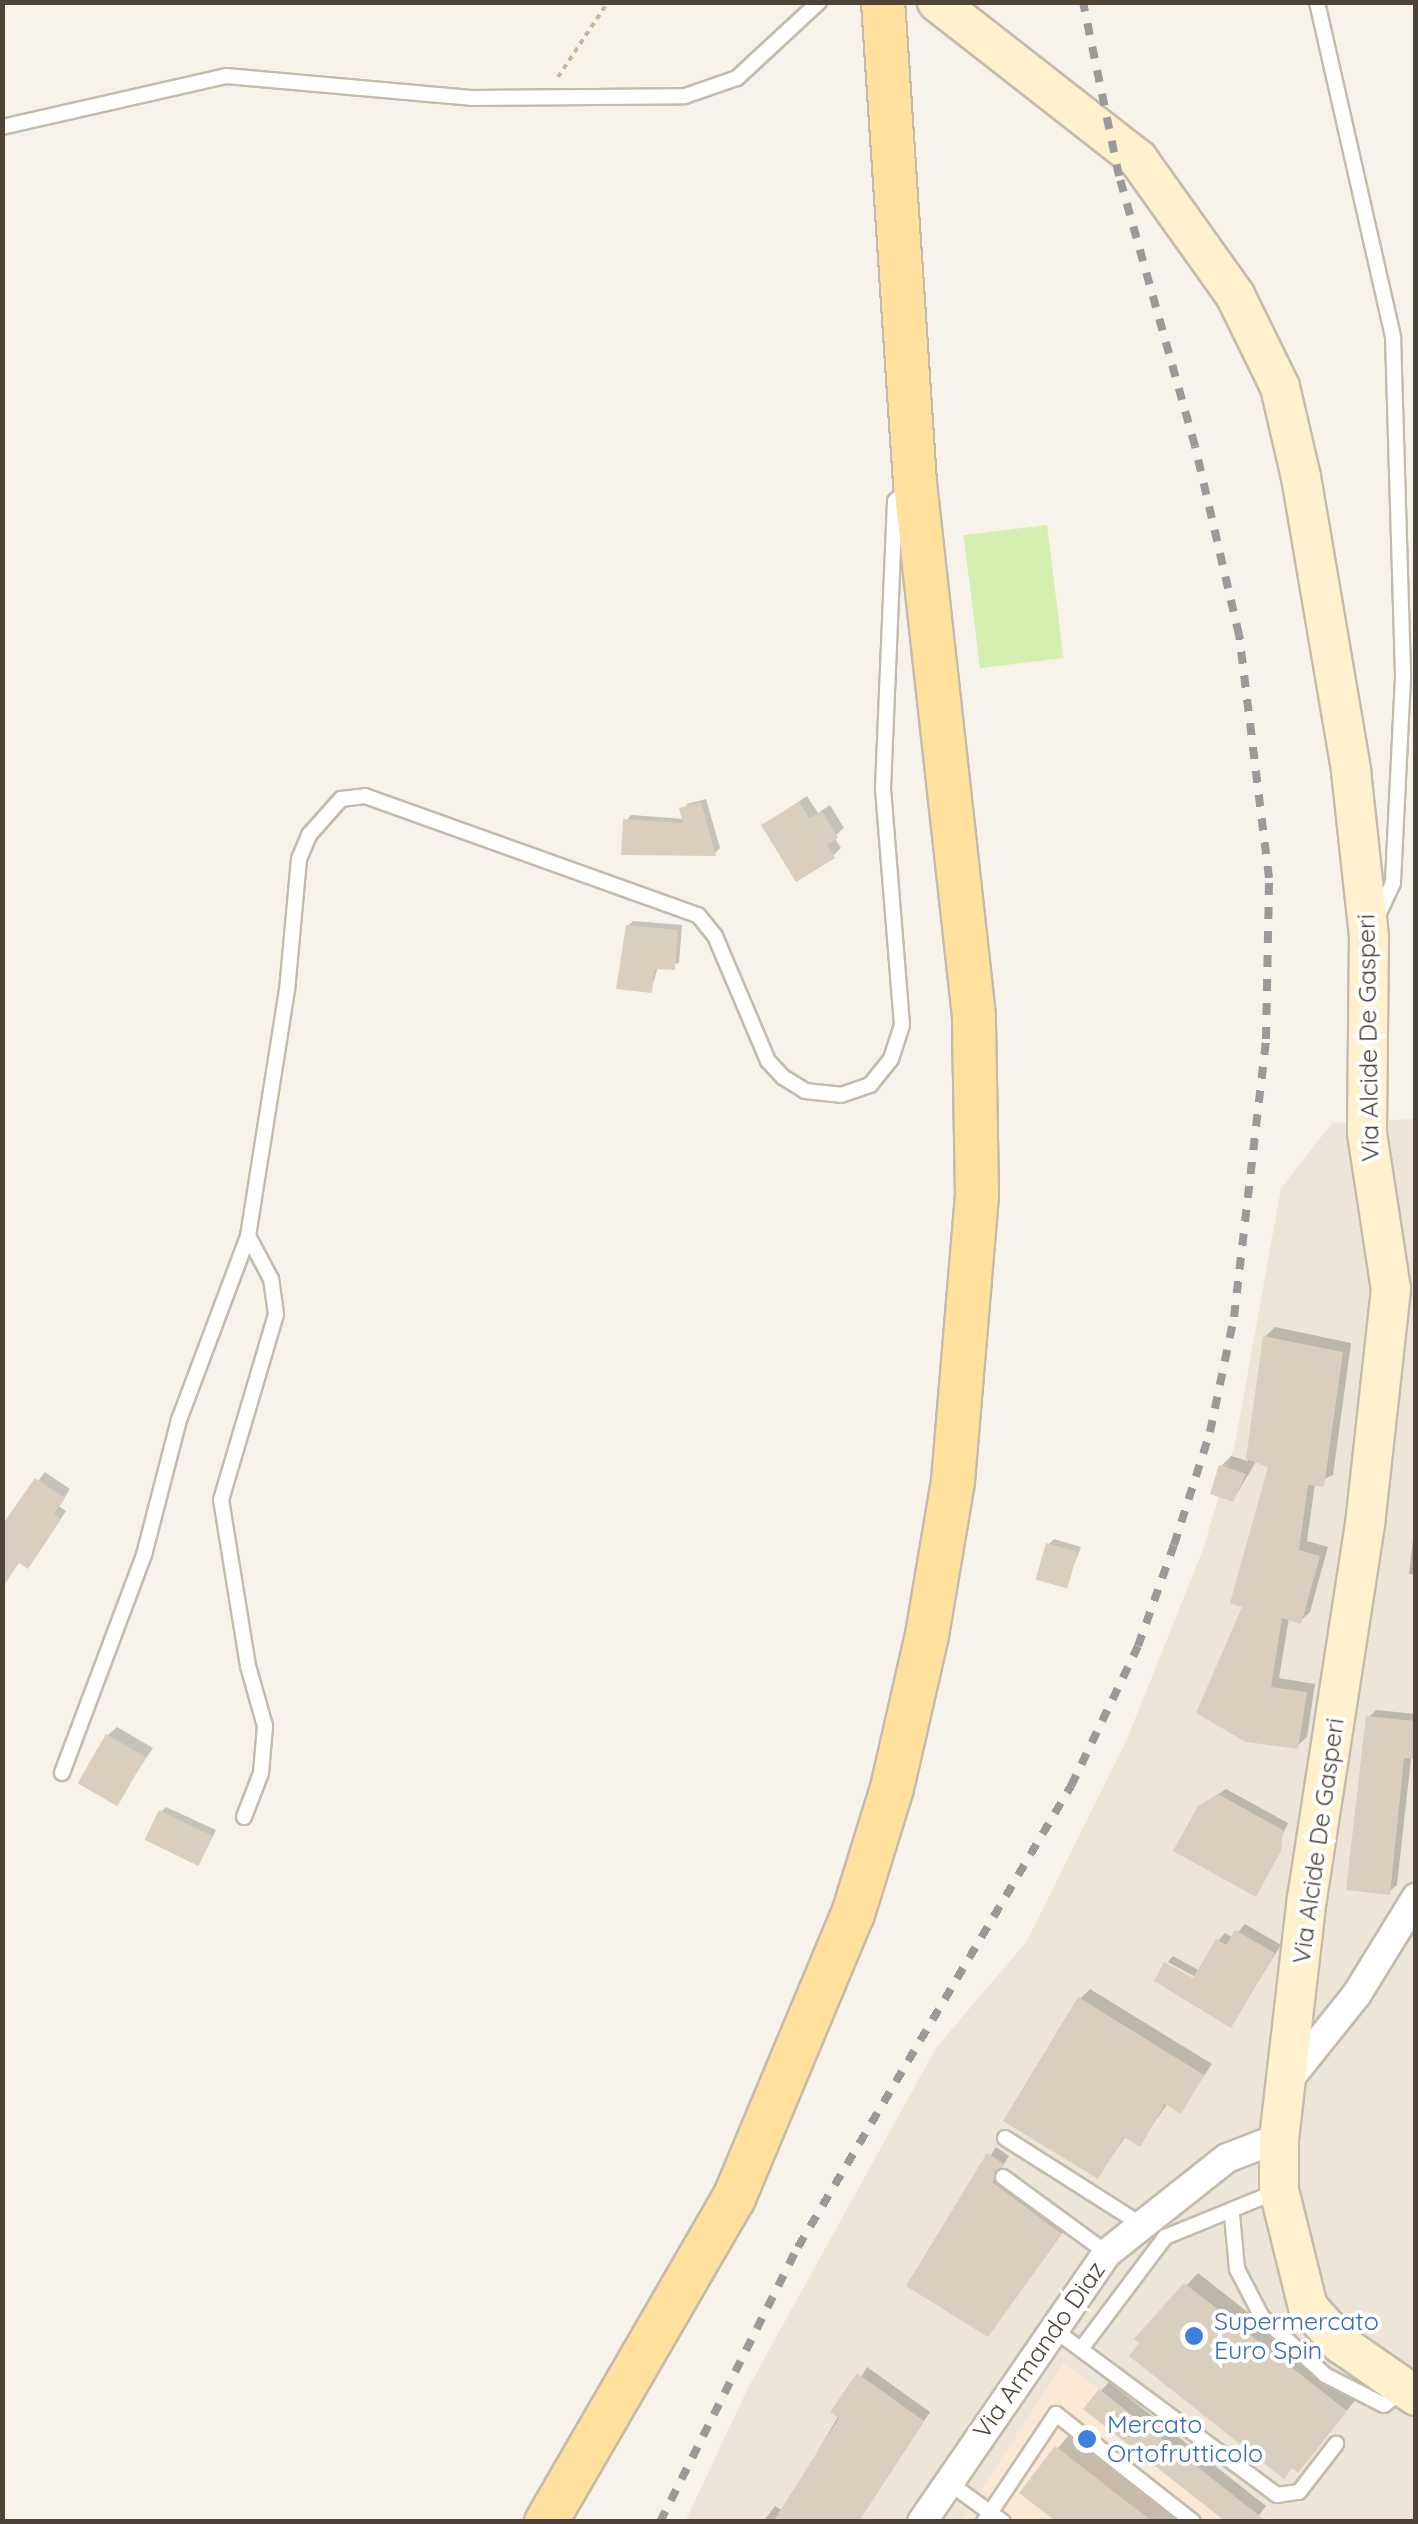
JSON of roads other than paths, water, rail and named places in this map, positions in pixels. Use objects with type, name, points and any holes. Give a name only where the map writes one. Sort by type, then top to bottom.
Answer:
[{"type":"main road","points":[[546,2522],[699,2263],[801,2047],[853,1914],[892,1788],[928,1635],[953,1481],[978,1195],[974,1016],[916,483],[883,2]]},
{"type":"main road","name":"Via Alcide De Gasperi","points":[[937,2],[1138,159],[1234,295],[1280,387],[1350,770],[1368,936],[1367,1134],[1391,1289],[1383,1388],[1284,2086],[1278,2138],[1279,2190],[1308,2307],[1341,2344],[1410,2393]]},
{"type":"street","points":[[1284,2086],[1356,1994],[1416,1898]]},
{"type":"street","name":"Via Armando Diaz","points":[[922,2522],[1107,2253],[1227,2158],[1278,2138]]},
{"type":"lane","points":[[2,128],[226,76],[546,100],[686,96],[738,78],[819,2]]},
{"type":"lane","points":[[1317,2],[1394,337],[1403,677],[1393,882],[1368,936]]},
{"type":"lane","points":[[62,1772],[144,1555],[178,1420],[248,1236],[287,991],[299,860],[309,836],[341,799],[365,796],[698,915],[715,936],[768,1061],[783,1078],[805,1091],[841,1096],[870,1085],[891,1059],[902,1024],[883,788],[894,501],[916,483]]},
{"type":"lane","points":[[244,1817],[261,1773],[266,1726],[248,1666],[221,1500],[276,1314],[271,1279],[248,1236]]},
{"type":"lane","points":[[1005,2138],[1142,2225]]},
{"type":"lane","points":[[1002,2177],[1107,2253]]},
{"type":"lane","points":[[1080,2349],[1166,2237],[1232,2215],[1279,2190]]},
{"type":"lane","points":[[1232,2215],[1237,2268],[1262,2317],[1340,2383],[1384,2405],[1410,2393]]},
{"type":"lane","points":[[1052,2328],[1276,2495],[1299,2492],[1336,2444]]},
{"type":"lane","points":[[987,2517],[1056,2414],[1193,2522]]},
{"type":"lane","points":[[948,2482],[987,2517],[1003,2522]]},
{"type":"railway","points":[[660,2522],[798,2247],[1071,1786],[1138,1646],[1210,1432],[1234,1317],[1266,1039],[1269,878],[1239,635],[1195,446],[1119,176],[1083,2]]},
{"type":"place","name":"Supermercato Euro Spin","points":[[1194,2336]]},
{"type":"place","name":"Mercato Ortofrutticolo","points":[[1087,2439]]}]
